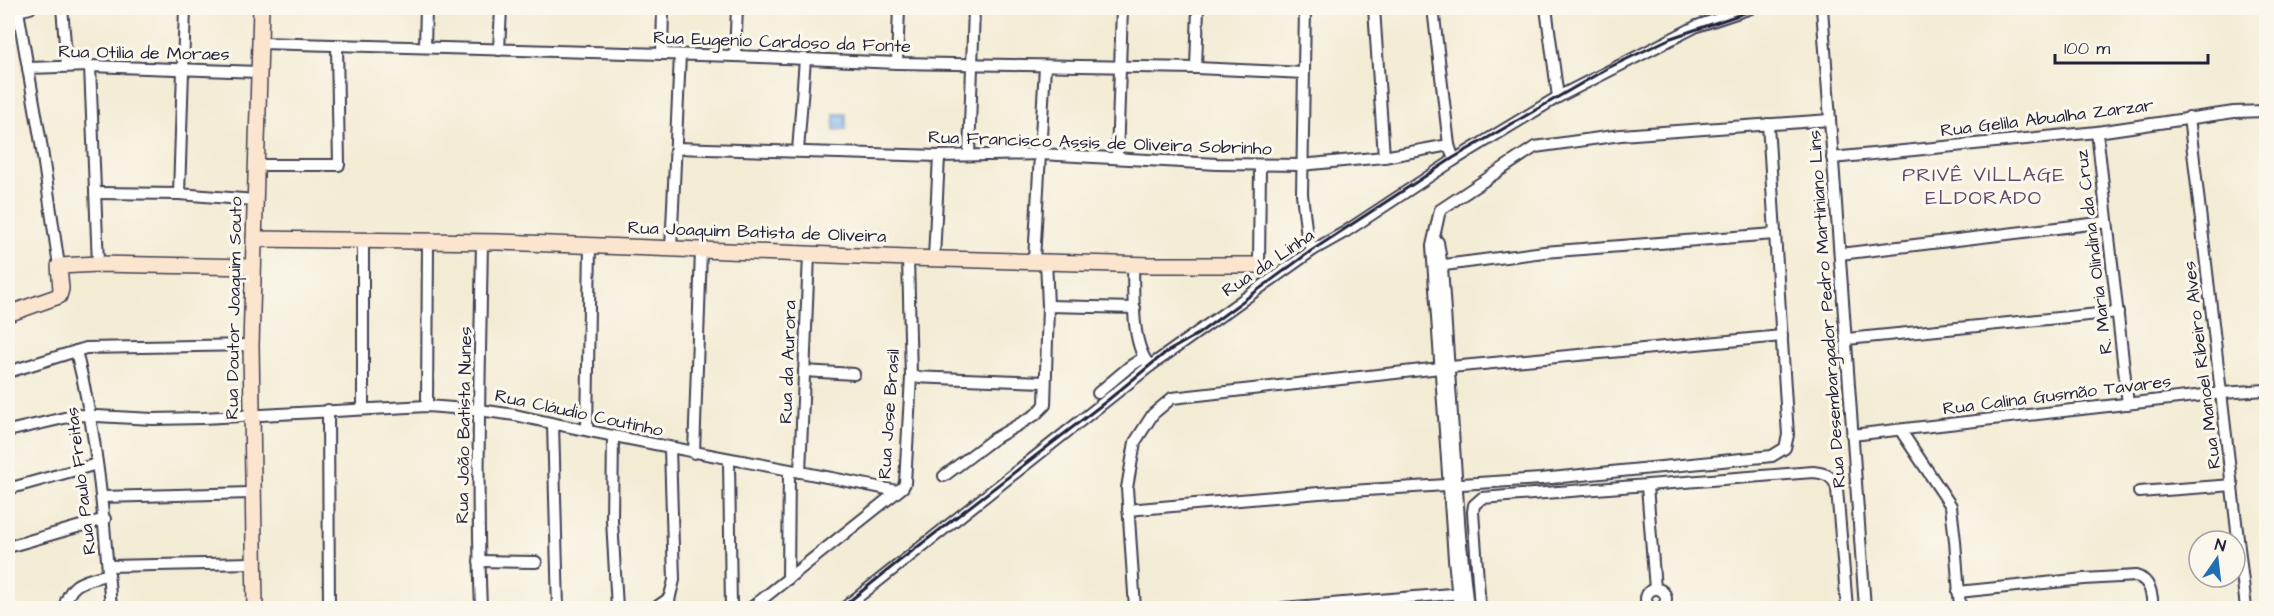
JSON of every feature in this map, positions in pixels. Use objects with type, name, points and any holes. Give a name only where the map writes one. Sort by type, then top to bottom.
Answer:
[{"type":"street","points":[[8,314],[58,296],[61,289],[28,68],[13,12],[30,8]]},
{"type":"street","points":[[62,8],[67,66]]},
{"type":"street","points":[[179,194],[185,8]]},
{"type":"street","name":"Rua Doutor Joaquim Souto","points":[[255,609],[250,416],[261,8]]},
{"type":"street","points":[[425,47],[426,8]]},
{"type":"street","points":[[500,50],[501,8]]},
{"type":"street","points":[[662,54],[663,8]]},
{"type":"street","points":[[735,56],[737,8]]},
{"type":"street","points":[[897,63],[899,8]]},
{"type":"street","points":[[969,155],[974,8]]},
{"type":"street","points":[[1117,158],[1122,8]]},
{"type":"street","points":[[1196,68],[1198,8]]},
{"type":"street","points":[[1305,8],[1301,165],[1304,221],[1312,250]]},
{"type":"street","points":[[1374,8],[1384,157]]},
{"type":"street","points":[[1433,8],[1449,145],[1454,160]]},
{"type":"street","points":[[1546,8],[1558,98]]},
{"type":"street","name":"Rua da Linha","points":[[844,609],[1147,362],[1312,250],[1346,232],[1454,160],[1558,98],[1696,27],[1751,8]]},
{"type":"street","name":"Rua Desembargador Pedro Martiniano Lins","points":[[1822,8],[1848,339],[1852,435],[1865,609]]},
{"type":"street","name":"Rua Eugenio Cardoso da Fonte","points":[[260,43],[735,56],[897,63],[1196,68],[1304,74]]},
{"type":"street","points":[[256,165],[337,166],[340,162],[337,45]]},
{"type":"street","points":[[671,249],[680,55]]},
{"type":"street","points":[[798,151],[805,59]]},
{"type":"street","points":[[90,66],[98,264]]},
{"type":"street","name":"Rua Otilia de Moraes","points":[[28,68],[90,66],[259,72]]},
{"type":"street","points":[[944,476],[992,440],[1042,410],[1046,399],[1048,306],[1040,260],[1045,66]]},
{"type":"street","name":"Rua Gelila Abualha Zarzar","points":[[1832,158],[2097,132],[2189,117],[2266,111]]},
{"type":"street","name":"Rua Manoel Ribeiro Alves","points":[[2189,117],[2246,609]]},
{"type":"street","points":[[1459,609],[1462,593],[1460,535],[1453,485],[1435,230],[1440,210],[1535,147],[1621,135],[1830,120]]},
{"type":"street","points":[[1128,510],[1318,493],[1541,479],[1772,456],[1785,448],[1788,435],[1768,124]]},
{"type":"street","name":"R. Maria Olindina da Cruz","points":[[2097,132],[2128,404]]},
{"type":"street","name":"Rua Francisco Assis de Oliveira Sobrinho","points":[[676,148],[939,156],[1041,154],[1217,165],[1301,165],[1384,157],[1449,145]]},
{"type":"street","points":[[934,258],[939,156]]},
{"type":"street","points":[[1259,265],[1260,165]]},
{"type":"street","points":[[96,193],[179,194],[255,200]]},
{"type":"street","points":[[1840,254],[2107,222]]},
{"type":"street","points":[[1437,266],[1544,252],[1774,234]]},
{"type":"street","name":"Rua Joaquim Batista de Oliveira","points":[[254,239],[482,242],[908,258],[1259,265]]},
{"type":"street","points":[[427,406],[428,241]]},
{"type":"street","points":[[363,242],[363,409]]},
{"type":"street","name":"Rua João Batista Nunes","points":[[481,609],[479,410],[482,242]]},
{"type":"street","points":[[587,430],[590,245]]},
{"type":"street","points":[[694,453],[701,251]]},
{"type":"street","name":"Rua da Aurora","points":[[788,579],[804,371],[809,255]]},
{"type":"street","name":"Rua Jose Brasil","points":[[751,609],[905,483],[911,377],[908,258]]},
{"type":"street","points":[[59,266],[98,264],[253,267]]},
{"type":"street","points":[[1098,393],[1120,373],[1147,362],[1137,337],[1133,264]]},
{"type":"street","points":[[1048,306],[1135,308]]},
{"type":"street","points":[[1848,339],[2118,312]]},
{"type":"street","points":[[1135,609],[1127,489],[1135,442],[1153,414],[1172,398],[1445,368],[1782,336]]},
{"type":"street","points":[[8,372],[100,346],[251,345]]},
{"type":"street","name":"Rua Paulo Freitas","points":[[76,351],[92,414],[105,519],[111,609]]},
{"type":"street","points":[[804,371],[854,374]]},
{"type":"street","points":[[911,377],[1045,382]]},
{"type":"street","name":"Rua Calina Gusmão Tavares","points":[[1852,435],[2266,390]]},
{"type":"street","name":"Rua Cláudio Coutinho","points":[[8,431],[64,416],[92,414],[153,419],[427,406],[479,410],[897,491]]},
{"type":"street","points":[[327,410],[329,609]]},
{"type":"street","points":[[553,424],[558,609]]},
{"type":"street","points":[[1901,431],[1951,506],[1960,609]]},
{"type":"street","points":[[613,437],[612,520],[618,609]]},
{"type":"street","points":[[655,609],[669,604],[674,580],[670,448]]},
{"type":"street","points":[[729,460],[731,609]]},
{"type":"street","points":[[8,489],[98,464]]},
{"type":"street","points":[[1480,609],[1473,512],[1474,505],[1479,499],[1496,495],[1647,486],[1808,472],[1824,474],[1835,481],[1838,489],[1846,609]]},
{"type":"street","points":[[2139,492],[2233,485]]},
{"type":"street","points":[[1647,486],[1655,589]]},
{"type":"street","points":[[102,497],[251,493]]},
{"type":"street","points":[[8,547],[105,519]]},
{"type":"street","points":[[479,561],[536,561]]},
{"type":"street","points":[[64,609],[67,595],[73,587],[108,570],[253,563]]},
{"type":"street","points":[[1958,592],[2136,576],[2144,579],[2150,590],[2153,609]]},
{"type":"street","points":[[1845,580],[1863,577]]},
{"type":"street","points":[[1283,609],[1462,593]]},
{"type":"street","points":[[1462,593],[1468,609]]},
{"type":"water","points":[[834,114],[846,114],[846,129],[834,130]]},
{"type":"railway","points":[[841,608],[1165,353],[1198,334],[1311,251],[1453,158],[1608,68],[1671,38],[1759,8]]},
{"type":"district","name":"PRIVÊ VILLAGE ELDORADO","points":[[1984,186]]}]
